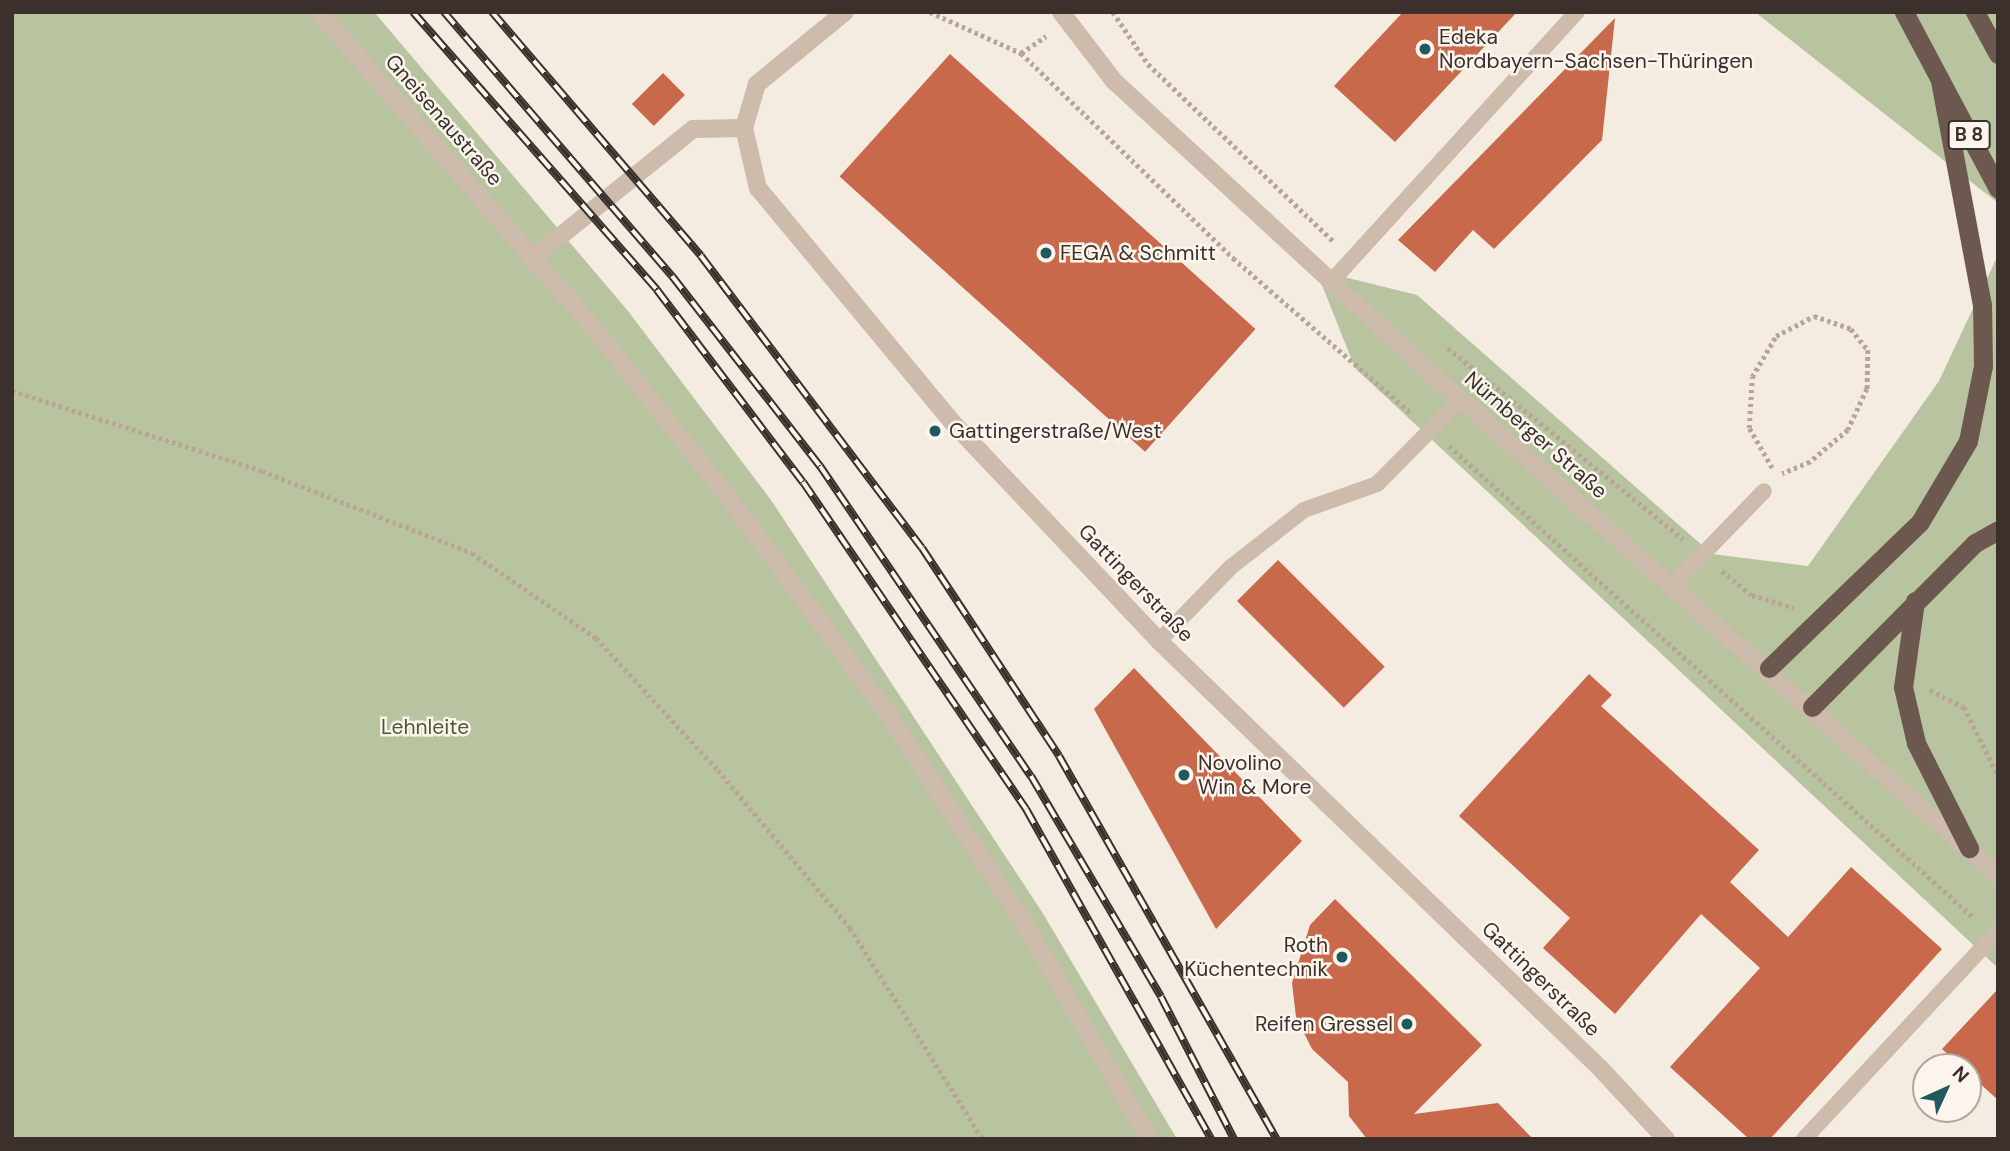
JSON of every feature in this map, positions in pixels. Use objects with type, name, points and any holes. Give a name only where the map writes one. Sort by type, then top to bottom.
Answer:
[{"type":"highway","name":"B 8","points":[[1904,12],[1998,189]]},
{"type":"highway","points":[[1975,12],[1998,54]]},
{"type":"highway","points":[[1769,668],[1920,522],[1968,441],[1983,366],[1982,304],[1940,80]]},
{"type":"highway","points":[[1812,706],[1975,543],[1998,530]]},
{"type":"highway","points":[[1915,601],[1903,687],[1916,743],[1969,848]]},
{"type":"street","name":"Gneisenaustraße","points":[[319,12],[532,259],[737,510],[889,716],[1024,923],[1149,1139]]},
{"type":"street","name":"Gattingerstraße","points":[[845,12],[757,84],[744,128],[758,188],[953,423],[1159,641],[1600,1068],[1666,1139]]},
{"type":"street","name":"Nürnberger Straße","points":[[1061,12],[1114,81],[1331,282],[1460,400],[1812,706],[1998,876]]},
{"type":"street","points":[[532,259],[693,129],[744,128]]},
{"type":"lane","points":[[1331,282],[1577,12]]},
{"type":"lane","points":[[1159,641],[1231,567],[1304,510],[1377,484],[1460,400]]},
{"type":"lane","points":[[1674,584],[1764,491]]},
{"type":"lane","points":[[1804,1139],[1996,933]]},
{"type":"path","points":[[930,12],[1021,54],[1233,258],[1996,933]]},
{"type":"path","points":[[1113,12],[1148,64],[1350,260]]},
{"type":"path","points":[[1814,316],[1850,329],[1868,350],[1867,389],[1848,430],[1810,461],[1774,477],[1749,428],[1752,377],[1776,336],[1814,316]]},
{"type":"path","points":[[1437,340],[1752,595],[1797,610]]},
{"type":"path","points":[[12,391],[262,471],[472,553],[596,638],[718,770],[850,928],[983,1139]]},
{"type":"path","points":[[1942,691],[1964,707],[1998,775]]},
{"type":"green space","name":"Lehnleite","points":[[12,12],[374,12],[628,311],[771,500],[1042,912],[1177,1139],[12,1139]]},
{"type":"green space","points":[[1755,12],[1998,12],[1998,203]]},
{"type":"green space","points":[[1998,255],[1998,968],[1355,368],[1316,270],[1417,295],[1712,554],[1808,566],[1939,381]]},
{"type":"building","name":"Edeka Nordbayern-Sachsen-Thüringen","points":[[1403,12],[1517,12],[1395,142],[1334,86]]},
{"type":"building","points":[[1615,18],[1602,140],[1494,249],[1473,230],[1435,272],[1398,240]]},
{"type":"building","name":"FEGA & Schmitt","points":[[950,54],[1255,329],[1145,452],[840,177]]},
{"type":"building","points":[[663,73],[685,95],[654,126],[632,104]]},
{"type":"building","points":[[1278,560],[1385,667],[1344,708],[1237,601]]},
{"type":"building","name":"Novolino Win & More","points":[[1134,668],[1302,841],[1216,929],[1094,709]]},
{"type":"building","points":[[1589,674],[1612,695],[1601,706],[1759,850],[1730,882],[1788,937],[1851,867],[1942,949],[1770,1139],[1749,1139],[1670,1067],[1760,968],[1701,914],[1615,1014],[1543,948],[1570,918],[1459,816]]},
{"type":"building","points":[[1335,899],[1482,1045],[1414,1114],[1498,1103],[1533,1139],[1367,1139],[1349,1116],[1348,1082],[1312,1049],[1296,1017],[1292,983],[1310,925]]},
{"type":"building","points":[[1998,989],[1998,1100],[1982,1085],[1982,1053],[1946,1053],[1942,1049]]},
{"type":"railway","points":[[413,12],[657,290],[803,482],[1026,809],[1211,1139]]},
{"type":"railway","points":[[444,12],[672,276],[820,466],[1031,776],[1161,997],[1234,1139]]},
{"type":"railway","points":[[492,12],[701,256],[922,548],[1059,756],[1277,1139]]},
{"type":"place","name":"Edeka Nordbayern-Sachsen-Thüringen","points":[[1425,49]]},
{"type":"place","name":"FEGA & Schmitt","points":[[1046,253]]},
{"type":"place","name":"Gattingerstraße/West","points":[[935,431]]},
{"type":"place","name":"Novolino Win & More","points":[[1184,775]]},
{"type":"place","name":"Roth Küchentechnik","points":[[1342,957]]},
{"type":"place","name":"Reifen Gressel","points":[[1407,1024]]}]
